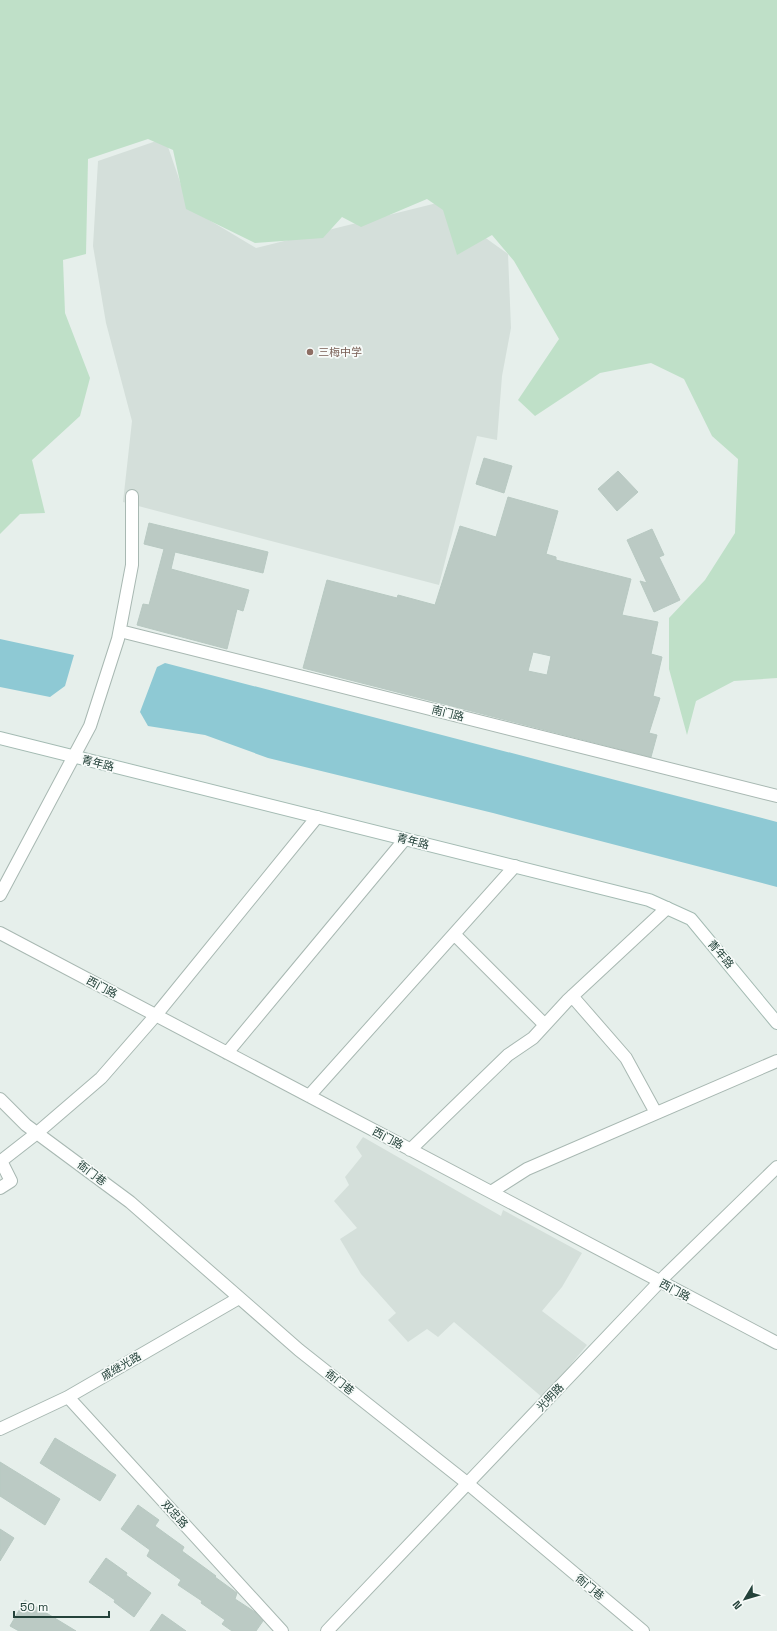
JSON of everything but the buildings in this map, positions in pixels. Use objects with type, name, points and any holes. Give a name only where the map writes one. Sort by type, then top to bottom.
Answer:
[{"type":"street","points":[[0,895],[90,726],[119,635],[132,565],[132,496]]},
{"type":"street","name":"南门路","points":[[119,635],[777,796]]},
{"type":"street","name":"青年路","points":[[0,738],[649,900],[691,919],[777,1023]]},
{"type":"street","points":[[0,1188],[12,1181],[1,1161],[37,1133],[101,1078],[156,1015],[317,817]]},
{"type":"street","points":[[227,1053],[405,839]]},
{"type":"street","points":[[309,1096],[515,866]]},
{"type":"street","points":[[410,1150],[508,1055],[533,1038],[572,996],[667,908]]},
{"type":"street","name":"西门路","points":[[0,933],[777,1343]]},
{"type":"street","points":[[454,934],[545,1026]]},
{"type":"street","points":[[572,996],[626,1058],[656,1113]]},
{"type":"street","points":[[491,1192],[527,1169],[777,1061]]},
{"type":"street","points":[[0,1099],[26,1125],[37,1133]]},
{"type":"street","name":"衙门巷","points":[[37,1133],[130,1202],[299,1350],[468,1483],[643,1631]]},
{"type":"street","name":"光明路","points":[[327,1631],[660,1282],[777,1167]]},
{"type":"street","name":"戚继光路","points":[[0,1429],[68,1397],[239,1298]]},
{"type":"street","name":"双忠路","points":[[68,1397],[282,1631]]},
{"type":"shaded area","name":"三梅中学","points":[[165,138],[189,208],[256,248],[437,203],[508,254],[511,328],[502,376],[497,440],[477,436],[439,585],[123,502],[132,421],[106,323],[93,246],[98,161]]},
{"type":"shaded area","points":[[363,1137],[501,1216],[503,1210],[582,1253],[562,1287],[542,1311],[587,1345],[543,1398],[454,1322],[438,1337],[427,1329],[408,1342],[388,1320],[396,1313],[361,1274],[340,1239],[357,1228],[334,1201],[349,1185],[345,1177],[362,1156],[356,1147]]},
{"type":"green space","points":[[0,0],[777,0],[777,678],[734,681],[696,701],[687,735],[669,669],[669,618],[705,580],[735,533],[738,459],[712,436],[684,379],[651,363],[600,373],[535,416],[518,400],[559,339],[514,261],[492,235],[457,255],[443,210],[427,199],[361,227],[342,217],[323,238],[255,243],[186,209],[173,150],[148,139],[88,159],[86,254],[63,260],[65,313],[90,378],[80,416],[32,460],[45,513],[20,514],[0,534]]},
{"type":"water","points":[[0,639],[74,655],[65,686],[50,697],[0,687]]},
{"type":"water","points":[[165,663],[777,822],[777,887],[493,813],[268,758],[205,735],[148,726],[140,712],[157,667]]},
{"type":"place","name":"三梅中学","points":[[310,352]]}]
